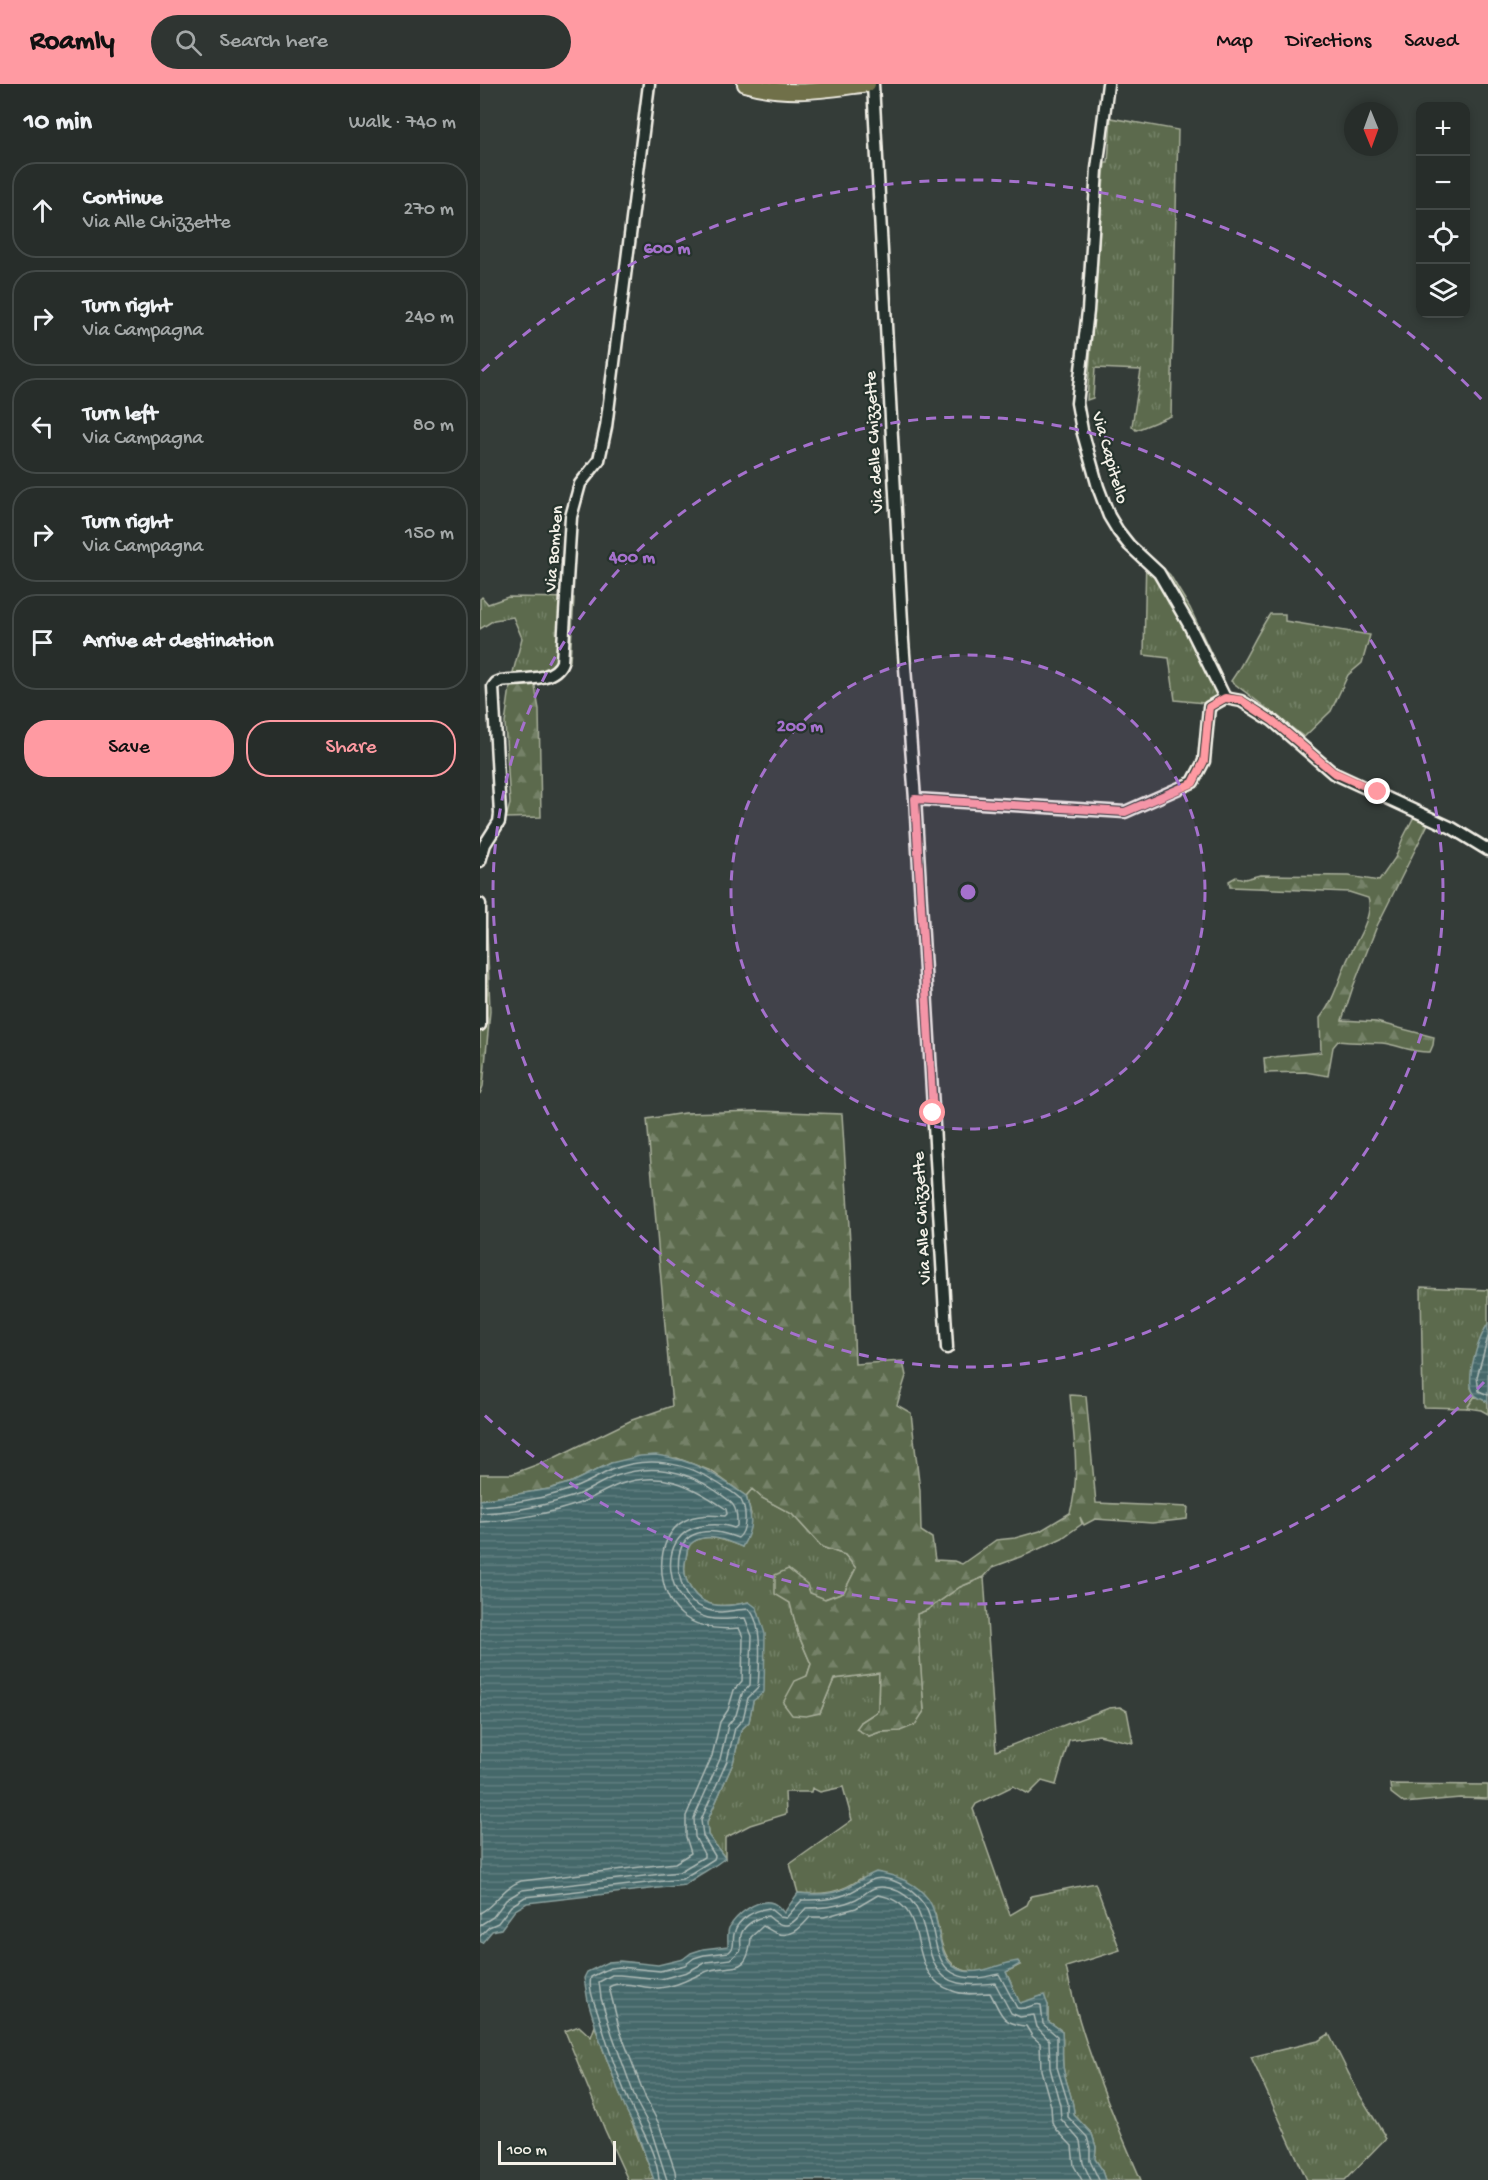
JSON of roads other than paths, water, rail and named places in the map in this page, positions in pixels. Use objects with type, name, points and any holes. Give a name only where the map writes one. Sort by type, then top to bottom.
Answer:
[{"type":"main road","points":[[745,84],[775,91],[797,92],[870,84]]},
{"type":"street","name":"Via Bomben","points":[[480,861],[485,844],[499,822],[500,814],[493,705],[494,685],[501,681],[547,675],[558,670],[562,662],[571,517],[580,484],[598,460],[606,427],[650,84]]},
{"type":"street","name":"Via delle Chizzette","points":[[870,84],[903,641],[915,799]]},
{"type":"street","name":"Via Capitello","points":[[1108,84],[1097,169],[1088,311],[1077,403],[1082,430],[1098,487],[1109,516],[1129,545],[1159,573],[1188,623],[1225,698]]},
{"type":"street","points":[[915,799],[1125,812],[1193,783],[1204,761],[1209,707],[1225,698],[1241,700],[1273,721],[1333,772],[1452,828],[1488,850]]},
{"type":"street","name":"Via Alle Chizzette","points":[[915,799],[947,1348]]},
{"type":"street","points":[[480,904],[480,1025]]},
{"type":"water","points":[[1488,1324],[1488,1402],[1475,1395],[1472,1389],[1471,1370],[1480,1339]]},
{"type":"water","points":[[656,1455],[682,1460],[714,1475],[746,1496],[750,1510],[750,1528],[742,1547],[718,1538],[699,1539],[688,1547],[685,1566],[687,1582],[696,1596],[710,1604],[725,1606],[749,1602],[757,1608],[765,1634],[764,1692],[753,1701],[749,1722],[741,1730],[733,1763],[707,1822],[708,1835],[725,1858],[685,1885],[527,1903],[515,1910],[501,1929],[492,1931],[482,1943],[480,1941],[480,1500],[549,1489],[572,1482],[611,1463],[640,1456]]},
{"type":"water","points":[[876,1872],[905,1880],[928,1899],[936,1918],[943,1951],[947,1960],[954,1967],[971,1972],[1018,1961],[1020,1964],[1006,1972],[1020,2003],[1044,1995],[1048,2005],[1048,2021],[1062,2031],[1063,2066],[1074,2115],[1092,2134],[1096,2147],[1095,2159],[1105,2180],[654,2180],[599,2038],[588,2001],[584,1978],[587,1972],[608,1962],[658,1965],[683,1959],[703,1949],[728,1946],[729,1928],[742,1913],[754,1905],[773,1903],[784,1913],[798,1893],[831,1893],[844,1889]]}]
